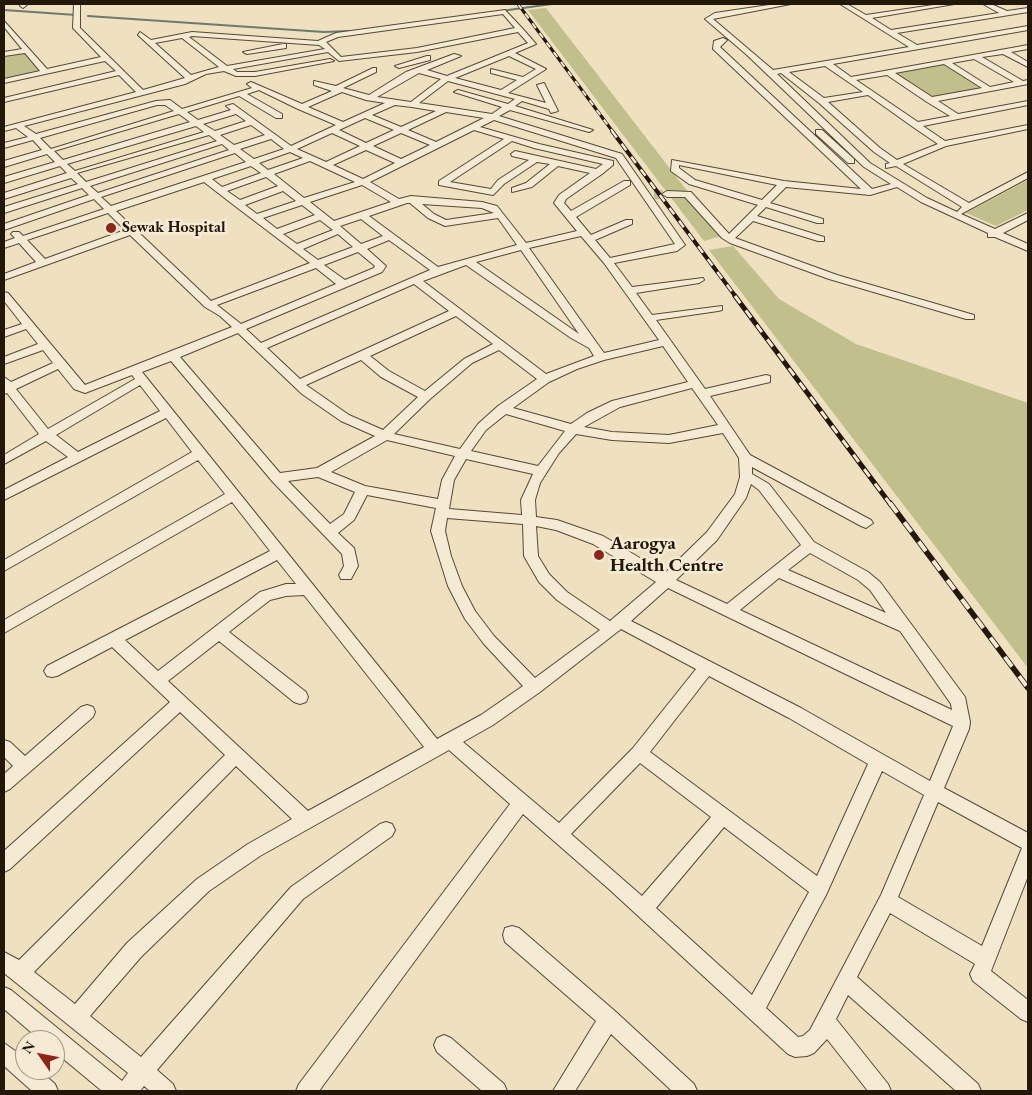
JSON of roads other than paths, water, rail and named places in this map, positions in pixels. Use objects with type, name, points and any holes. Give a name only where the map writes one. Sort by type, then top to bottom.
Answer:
[{"type":"street","points":[[77,4],[76,28],[141,92]]},
{"type":"street","points":[[764,4],[706,13],[701,21],[823,136],[866,173],[952,216],[1028,248]]},
{"type":"street","points":[[704,17],[788,4]]},
{"type":"street","points":[[843,4],[917,48]]},
{"type":"street","points":[[866,18],[951,4]]},
{"type":"street","points":[[987,4],[1005,13]]},
{"type":"street","points":[[890,32],[1028,10]]},
{"type":"street","points":[[319,43],[331,36],[505,12],[532,44],[446,79],[412,105]]},
{"type":"street","points":[[704,17],[771,73],[892,186]]},
{"type":"street","points":[[4,23],[45,72]]},
{"type":"street","points":[[149,42],[183,35],[319,43],[339,59],[440,45],[520,28]]},
{"type":"street","points":[[771,73],[1028,28]]},
{"type":"street","points":[[1015,31],[1028,38]]},
{"type":"street","points":[[140,34],[190,79]]},
{"type":"street","points":[[4,38],[15,35]]},
{"type":"street","points":[[183,35],[224,68],[259,88],[342,125]]},
{"type":"street","points":[[231,37],[256,62]]},
{"type":"street","points":[[723,40],[717,42],[716,47],[870,192]]},
{"type":"street","points":[[247,52],[304,42]]},
{"type":"street","points":[[440,45],[448,52],[477,66]]},
{"type":"street","points":[[850,79],[1028,47]]},
{"type":"street","points":[[4,54],[27,50]]},
{"type":"street","points":[[4,129],[190,79],[198,74],[330,50]]},
{"type":"street","points":[[1004,51],[1028,65]]},
{"type":"street","points":[[399,66],[448,52]]},
{"type":"street","points":[[383,54],[409,74]]},
{"type":"street","points":[[502,93],[542,69],[511,54]]},
{"type":"street","points":[[369,98],[409,74],[457,56]]},
{"type":"street","points":[[976,56],[1025,82]]},
{"type":"street","points":[[4,81],[107,58]]},
{"type":"street","points":[[236,74],[255,74],[330,61],[320,66],[287,74]]},
{"type":"street","points":[[945,62],[989,89]]},
{"type":"street","points":[[826,63],[944,144]]},
{"type":"street","points":[[301,107],[373,70]]},
{"type":"street","points":[[418,70],[552,106]]},
{"type":"street","points":[[494,71],[524,80]]},
{"type":"street","points":[[783,71],[822,101],[877,150],[896,164],[969,207]]},
{"type":"street","points":[[4,100],[122,72]]},
{"type":"street","points":[[888,72],[957,117]]},
{"type":"street","points":[[930,100],[1025,82]]},
{"type":"street","points":[[317,83],[369,98],[493,117],[544,131],[619,156],[650,196],[679,242],[679,247],[608,261]]},
{"type":"street","points":[[541,85],[558,121]]},
{"type":"street","points":[[4,164],[259,88]]},
{"type":"street","points":[[458,92],[589,130]]},
{"type":"street","points":[[822,101],[869,93]]},
{"type":"street","points":[[241,94],[279,116]]},
{"type":"street","points":[[256,217],[362,182],[493,117],[522,98]]},
{"type":"street","points":[[221,99],[290,149],[362,182],[397,202]]},
{"type":"street","points":[[4,146],[167,102],[253,162],[337,227],[380,264],[380,268],[172,356],[138,375],[4,460]]},
{"type":"street","points":[[4,245],[192,184],[290,149],[393,102]]},
{"type":"street","points":[[916,125],[1024,104],[1028,109]]},
{"type":"street","points":[[327,165],[444,110]]},
{"type":"street","points":[[4,180],[237,111]]},
{"type":"street","points":[[365,115],[436,144]]},
{"type":"street","points":[[107,118],[192,184]]},
{"type":"street","points":[[544,131],[558,121]]},
{"type":"street","points":[[4,196],[150,151],[253,122]]},
{"type":"street","points":[[17,125],[38,136],[258,348],[298,384],[345,418],[385,436],[540,471]]},
{"type":"street","points":[[76,1017],[134,950],[203,885],[254,850],[487,720],[534,687],[615,626],[666,581],[712,536],[729,515],[741,495],[746,477],[745,458],[650,318],[608,261],[560,206],[559,200],[610,163],[473,127]]},
{"type":"street","points":[[876,171],[896,164],[914,154],[944,144],[1028,128]]},
{"type":"street","points":[[331,130],[400,162]]},
{"type":"street","points":[[43,263],[5,224],[175,170],[272,136]]},
{"type":"street","points":[[814,138],[823,136]]},
{"type":"street","points":[[511,138],[442,183],[491,192],[500,182],[536,159]]},
{"type":"street","points":[[4,210],[224,141]]},
{"type":"street","points":[[515,154],[599,172]]},
{"type":"street","points":[[221,190],[312,158]]},
{"type":"street","points":[[820,221],[686,179],[674,169],[675,162],[784,184],[870,192],[892,186]]},
{"type":"street","points":[[515,190],[529,185],[557,163]]},
{"type":"street","points":[[952,216],[1028,175]]},
{"type":"street","points":[[733,194],[751,177]]},
{"type":"street","points":[[206,179],[343,284]]},
{"type":"street","points":[[570,216],[627,183]]},
{"type":"street","points":[[729,239],[784,184]]},
{"type":"street","points":[[238,204],[285,187]]},
{"type":"street","points":[[667,194],[684,192],[688,194],[729,239],[833,277],[970,317]]},
{"type":"street","points":[[411,199],[431,216],[445,223],[501,215]]},
{"type":"street","points":[[296,248],[362,215],[411,199],[482,205],[494,208],[501,215],[598,352]]},
{"type":"street","points":[[113,209],[132,231],[145,238]]},
{"type":"street","points":[[362,215],[437,271]]},
{"type":"street","points":[[276,233],[322,216]]},
{"type":"street","points":[[993,234],[1028,216]]},
{"type":"street","points":[[751,217],[820,239]]},
{"type":"street","points":[[258,348],[437,271],[523,246],[586,235],[629,222]]},
{"type":"street","points":[[1015,223],[1028,229]]},
{"type":"street","points":[[4,277],[132,231]]},
{"type":"street","points":[[993,234],[1028,254]]},
{"type":"street","points":[[214,304],[391,236]]},
{"type":"street","points":[[467,261],[598,352]]},
{"type":"street","points":[[414,280],[545,379]]},
{"type":"street","points":[[629,291],[699,280]]},
{"type":"street","points":[[4,295],[8,307],[28,325],[78,386],[84,389],[138,375]]},
{"type":"street","points":[[650,318],[718,308]]},
{"type":"street","points":[[298,384],[456,312]]},
{"type":"street","points":[[4,334],[28,325]]},
{"type":"street","points":[[534,687],[489,640],[470,615],[455,586],[444,556],[438,531],[448,480],[463,453],[482,427],[502,409],[545,379],[598,352],[666,342]]},
{"type":"street","points":[[277,478],[319,472],[337,464],[385,436],[426,396],[468,361],[485,350],[500,345]]},
{"type":"street","points":[[4,361],[46,346]]},
{"type":"street","points":[[362,354],[385,374],[426,396]]},
{"type":"street","points":[[172,356],[277,478],[350,552],[351,566],[346,575]]},
{"type":"street","points":[[61,364],[5,386],[46,434],[76,458]]},
{"type":"street","points":[[138,375],[308,589],[442,745],[521,803],[559,835],[795,1047],[806,1046],[817,1037],[887,901],[961,729],[962,722],[959,702],[869,580],[809,546],[764,487],[757,481],[746,477]]},
{"type":"street","points":[[766,379],[616,404],[591,416],[573,429],[540,471],[528,500],[527,520],[531,556],[544,578],[562,596],[615,626],[707,668],[795,713],[878,761],[1028,842]]},
{"type":"street","points":[[502,409],[573,429],[612,436],[669,439],[726,428]]},
{"type":"street","points":[[4,495],[168,412]]},
{"type":"street","points":[[4,566],[200,453]]},
{"type":"street","points":[[745,458],[866,523]]},
{"type":"street","points":[[319,472],[363,490],[441,509],[557,525],[598,540],[666,581],[962,722]]},
{"type":"street","points":[[330,532],[349,517],[363,490]]},
{"type":"street","points":[[4,627],[234,495]]},
{"type":"street","points":[[728,611],[809,546]]},
{"type":"street","points":[[52,671],[279,553]]},
{"type":"street","points":[[778,572],[905,627]]},
{"type":"street","points":[[158,680],[265,596],[286,590],[308,589]]},
{"type":"street","points":[[218,632],[300,697]]},
{"type":"street","points":[[114,639],[306,821]]},
{"type":"street","points":[[559,835],[639,753],[707,668]]},
{"type":"street","points":[[4,863],[181,701]]},
{"type":"street","points":[[4,784],[87,712]]},
{"type":"street","points":[[4,747],[24,766]]},
{"type":"street","points":[[639,753],[820,889]]},
{"type":"street","points":[[20,973],[236,755]]},
{"type":"street","points":[[754,1011],[820,889],[878,761]]},
{"type":"street","points":[[306,1091],[521,803]]},
{"type":"street","points":[[643,909],[723,816]]},
{"type":"street","points":[[128,1091],[141,1073],[297,892],[386,830]]},
{"type":"street","points":[[1028,854],[980,974],[1028,1012]]},
{"type":"street","points":[[887,901],[985,959]]},
{"type":"street","points":[[512,935],[609,1019],[687,1091]]},
{"type":"street","points":[[4,961],[76,1017],[141,1073],[166,1091]]},
{"type":"street","points":[[845,980],[971,1091]]},
{"type":"street","points":[[4,997],[118,1091]]},
{"type":"street","points":[[563,1091],[609,1019]]},
{"type":"street","points":[[825,1021],[881,1091]]},
{"type":"street","points":[[444,1045],[498,1091]]},
{"type":"street","points":[[4,1053],[48,1091]]},
{"type":"waterway","points":[[501,11],[552,4]]},
{"type":"waterway","points":[[4,10],[76,15]]},
{"type":"waterway","points":[[88,16],[324,32],[350,31]]},
{"type":"tunnel","points":[[654,195],[667,194]]},
{"type":"railway","points":[[518,4],[613,132]]},
{"type":"railway","points":[[612,131],[736,297]]},
{"type":"railway","points":[[735,296],[891,505]]},
{"type":"railway","points":[[890,503],[1028,688]]},
{"type":"place","name":"Sewak Hospital","points":[[111,228]]},
{"type":"place","name":"Aarogya Health Centre","points":[[599,555]]}]
